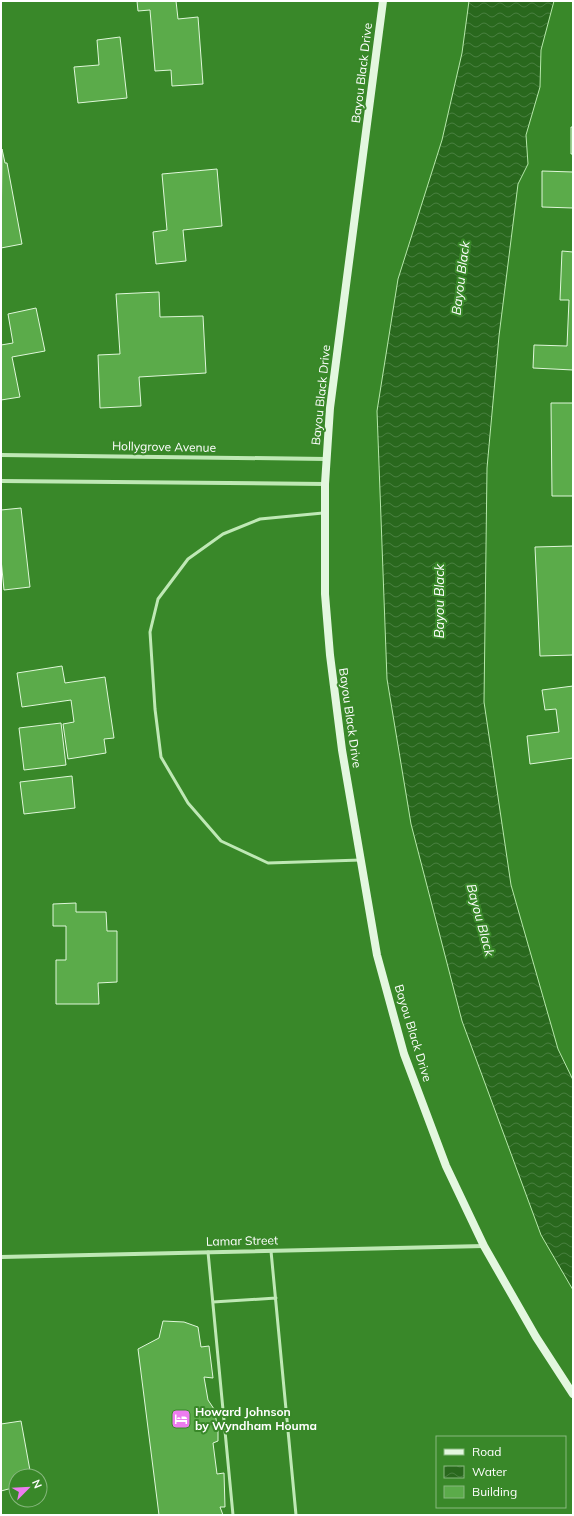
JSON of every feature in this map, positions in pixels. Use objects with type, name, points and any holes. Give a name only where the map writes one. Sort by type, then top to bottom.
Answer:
[{"type":"main road","name":"Bayou Black Drive","points":[[383,1],[330,408],[325,484],[325,594],[330,655],[342,750],[377,955],[404,1054],[446,1166],[484,1246],[536,1337],[573,1394]]},
{"type":"street","name":"Hollygrove Avenue","points":[[1,455],[327,459]]},
{"type":"street","points":[[1,481],[325,484]]},
{"type":"street","name":"Lamar Street","points":[[1,1257],[484,1246]]},
{"type":"lane","points":[[325,513],[260,519],[223,534],[188,559],[158,598],[150,632],[155,709],[161,757],[188,802],[222,840],[268,864],[361,860]]},
{"type":"lane","points":[[271,1250],[296,1515]]},
{"type":"lane","points":[[208,1252],[233,1515]]},
{"type":"lane","points":[[213,1302],[276,1298]]},
{"type":"water","name":"Bayou Black","points":[[469,1],[554,1],[541,50],[540,87],[526,135],[528,164],[518,184],[499,336],[487,468],[484,702],[511,885],[558,1049],[573,1080],[573,1290],[541,1235],[462,1021],[411,824],[387,679],[377,411],[398,279],[442,140],[462,53]]},
{"type":"building","points":[[137,1],[176,1],[178,19],[198,17],[203,84],[172,86],[171,70],[155,71],[150,10],[138,11]]},
{"type":"building","points":[[120,37],[127,98],[78,103],[74,67],[99,65],[97,40]]},
{"type":"building","points":[[571,127],[573,127],[573,154],[571,154]]},
{"type":"building","points":[[2,149],[5,163],[7,163],[22,244],[1,248]]},
{"type":"building","points":[[217,169],[222,226],[183,230],[186,261],[156,264],[153,232],[167,230],[162,174]]},
{"type":"building","points":[[542,171],[573,172],[573,208],[542,207]]},
{"type":"building","points":[[562,251],[573,252],[573,370],[533,368],[534,345],[567,346],[569,300],[560,300]]},
{"type":"building","points":[[159,292],[160,317],[203,316],[206,373],[139,377],[141,406],[100,408],[98,355],[120,354],[116,294]]},
{"type":"building","points":[[36,308],[45,351],[12,357],[20,397],[1,400],[1,345],[13,343],[8,314]]},
{"type":"building","points":[[551,403],[573,403],[573,496],[552,496]]},
{"type":"building","points":[[21,508],[30,587],[4,590],[1,559],[1,510]]},
{"type":"building","points":[[573,546],[573,655],[540,656],[535,547]]},
{"type":"building","points":[[62,666],[65,683],[105,677],[114,738],[104,739],[106,753],[68,759],[63,724],[74,722],[71,700],[22,707],[17,673]]},
{"type":"building","points":[[573,686],[573,758],[530,764],[527,736],[559,732],[556,709],[545,710],[542,690]]},
{"type":"building","points":[[61,723],[66,765],[24,770],[19,728]]},
{"type":"building","points":[[72,776],[75,808],[24,814],[20,782]]},
{"type":"building","points":[[76,903],[76,912],[106,912],[107,931],[117,931],[117,982],[98,983],[99,1004],[56,1004],[56,960],[66,960],[66,926],[53,926],[53,904]]},
{"type":"building","name":"Howard Johnson by Wyndham Houma","points":[[163,1321],[184,1322],[198,1327],[201,1347],[209,1346],[213,1378],[204,1377],[208,1400],[214,1409],[218,1429],[218,1441],[213,1443],[217,1474],[224,1473],[225,1507],[220,1507],[223,1515],[159,1515],[138,1349],[159,1338]]},
{"type":"building","points":[[21,1421],[30,1468],[8,1468],[8,1489],[1,1491],[1,1424]]},
{"type":"place","name":"Howard Johnson by Wyndham Houma","points":[[181,1419]]}]
